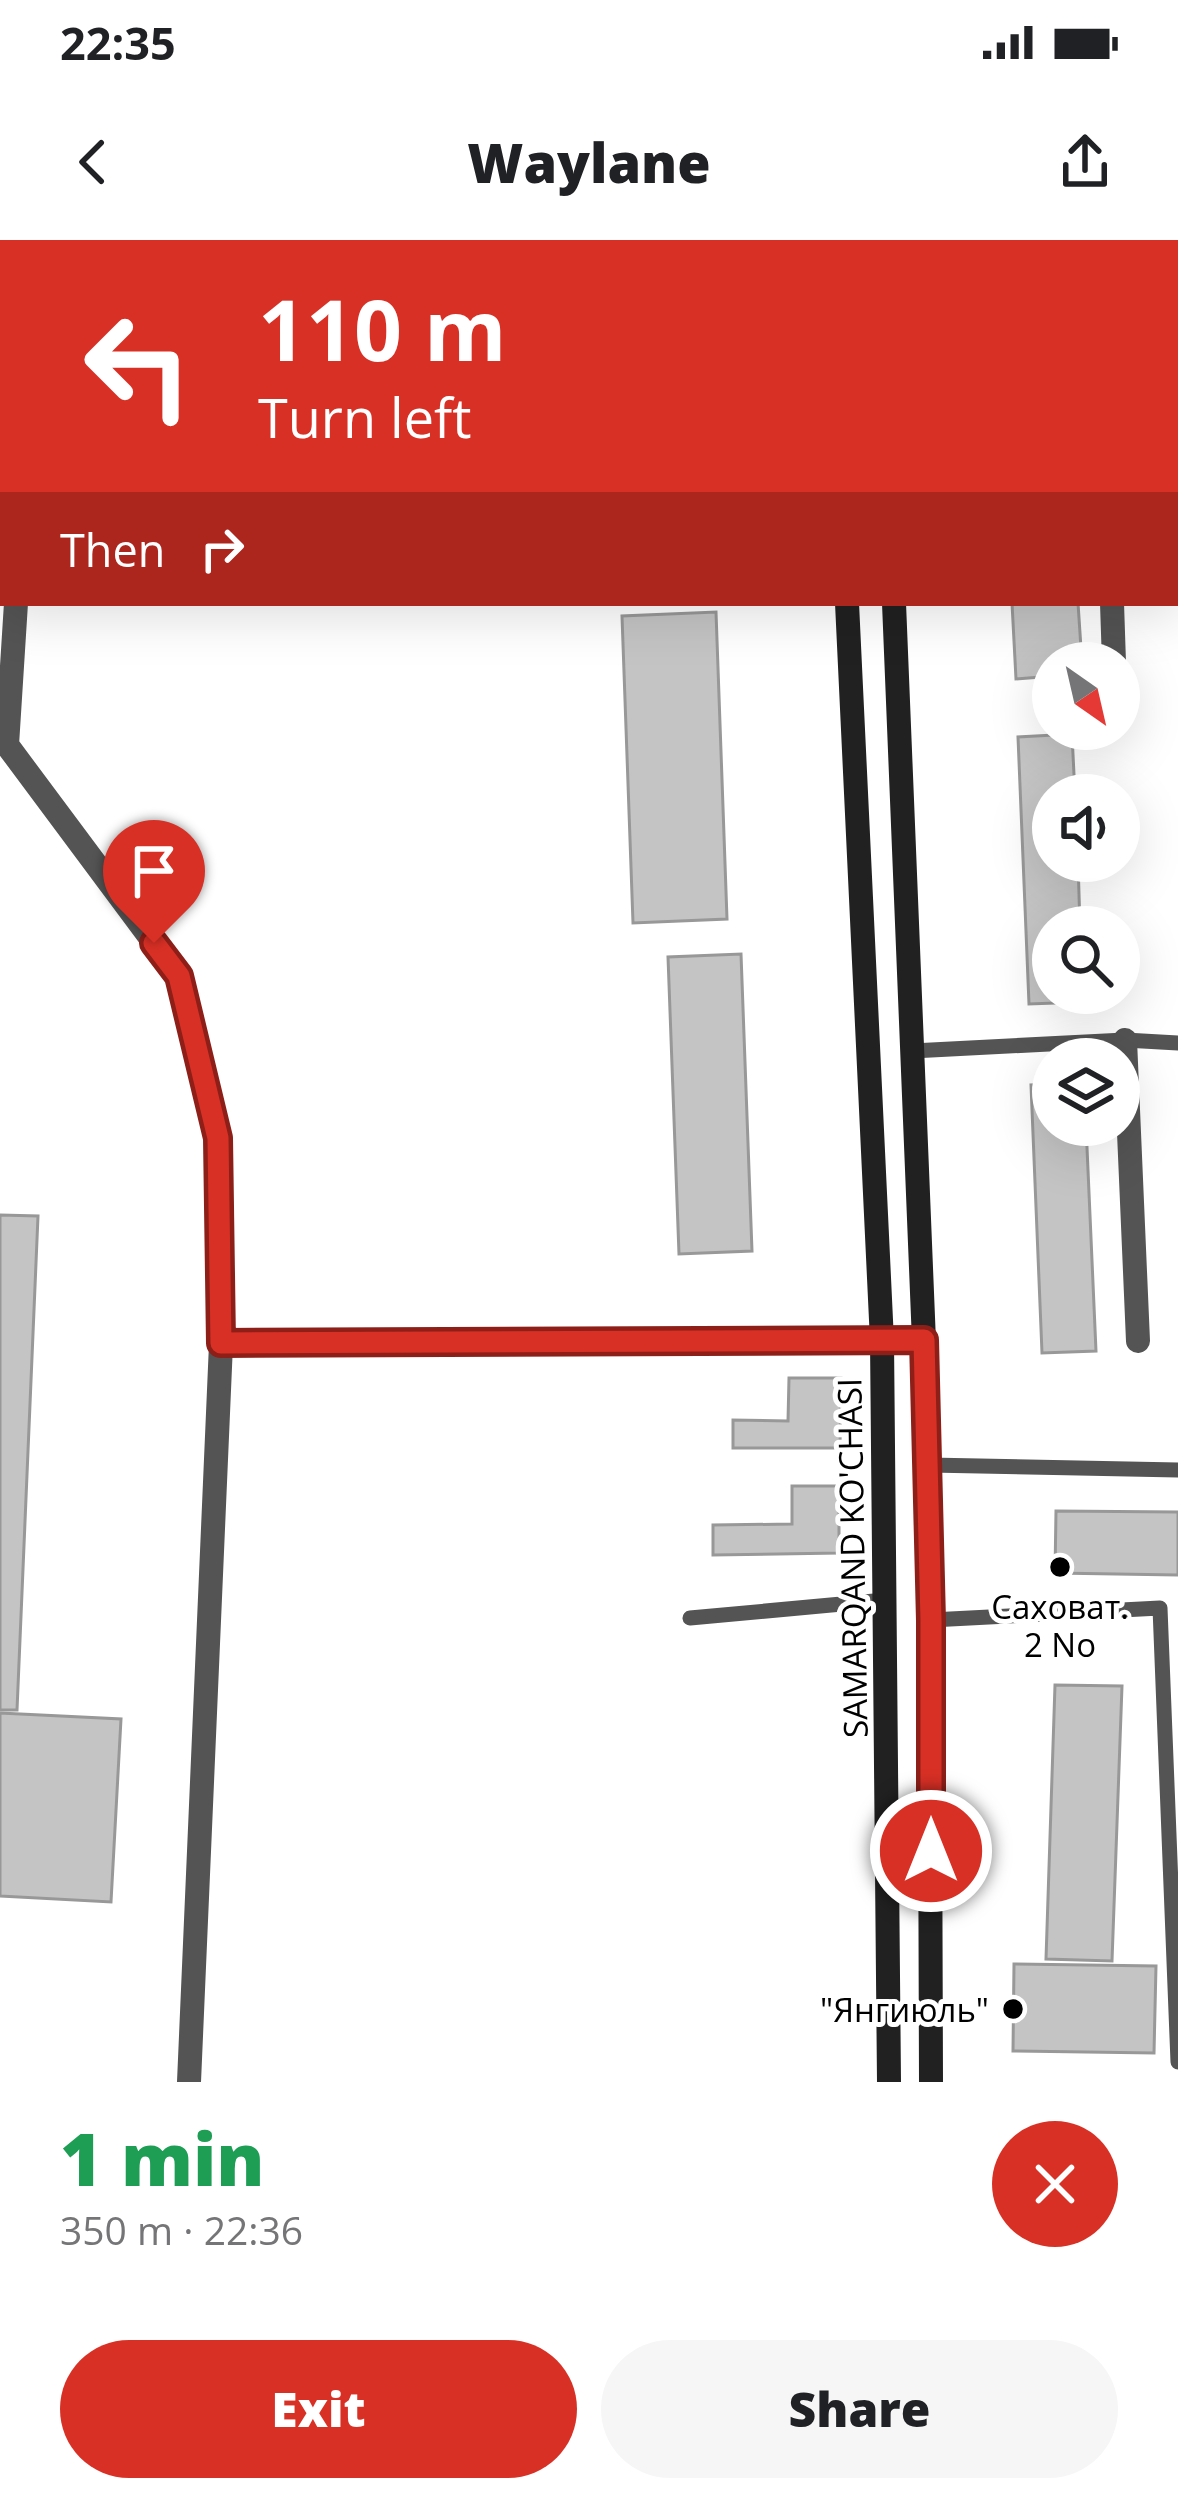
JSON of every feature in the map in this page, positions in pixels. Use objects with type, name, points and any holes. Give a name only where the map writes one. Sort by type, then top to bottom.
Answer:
[{"type":"main road","name":"SAMARQAND KO'CHASI","points":[[847,606],[882,1341],[890,2082]]},
{"type":"main road","points":[[894,606],[929,1465],[931,2082]]},
{"type":"main road","points":[[882,1341],[924,1340]]},
{"type":"street","points":[[16,606],[3,744],[179,976],[218,1138],[221,1343],[189,2082]]},
{"type":"street","points":[[1112,606],[1113,642]]},
{"type":"street","points":[[1130,1146],[1138,1341]]},
{"type":"street","points":[[221,1343],[882,1341]]},
{"type":"lane","points":[[1140,1041],[1178,1042]]},
{"type":"lane","points":[[912,1051],[1032,1045]]},
{"type":"lane","points":[[929,1465],[1178,1470]]},
{"type":"lane","points":[[689,1618],[885,1600]]},
{"type":"lane","points":[[931,1621],[1169,1608],[1178,2062]]},
{"type":"building","points":[[1012,606],[1078,606],[1081,642],[1032,642],[1032,678],[1016,679]]},
{"type":"building","points":[[716,612],[727,919],[633,923],[622,616]]},
{"type":"building","points":[[1032,736],[1032,750],[1073,750],[1074,774],[1032,774],[1032,882],[1079,882],[1079,906],[1032,906],[1032,1004],[1029,1004],[1018,737]]},
{"type":"building","points":[[741,954],[752,1251],[679,1254],[668,957]]},
{"type":"building","points":[[1034,1146],[1087,1146],[1096,1351],[1042,1353]]},
{"type":"building","points":[[0,1215],[38,1216],[17,1710],[0,1710]]},
{"type":"building","points":[[789,1378],[841,1378],[840,1448],[733,1448],[733,1420],[788,1421]]},
{"type":"building","points":[[792,1486],[839,1486],[839,1553],[713,1555],[713,1525],[792,1524]]},
{"type":"building","points":[[1056,1511],[1178,1512],[1178,1575],[1055,1573]]},
{"type":"building","points":[[1055,1685],[1122,1686],[1112,1961],[1046,1959]]},
{"type":"building","points":[[0,1713],[121,1719],[111,1902],[0,1896]]},
{"type":"building","points":[[1014,1964],[1156,1966],[1154,2053],[1013,2051]]},
{"type":"place","name":"Саховат. 2 No","points":[[1060,1567]]},
{"type":"place","name":"\"Янгиюль\"","points":[[1013,2009]]},
{"type":"route","points":[[154,943],[179,976],[218,1138],[221,1343],[924,1340],[931,1851]]}]
